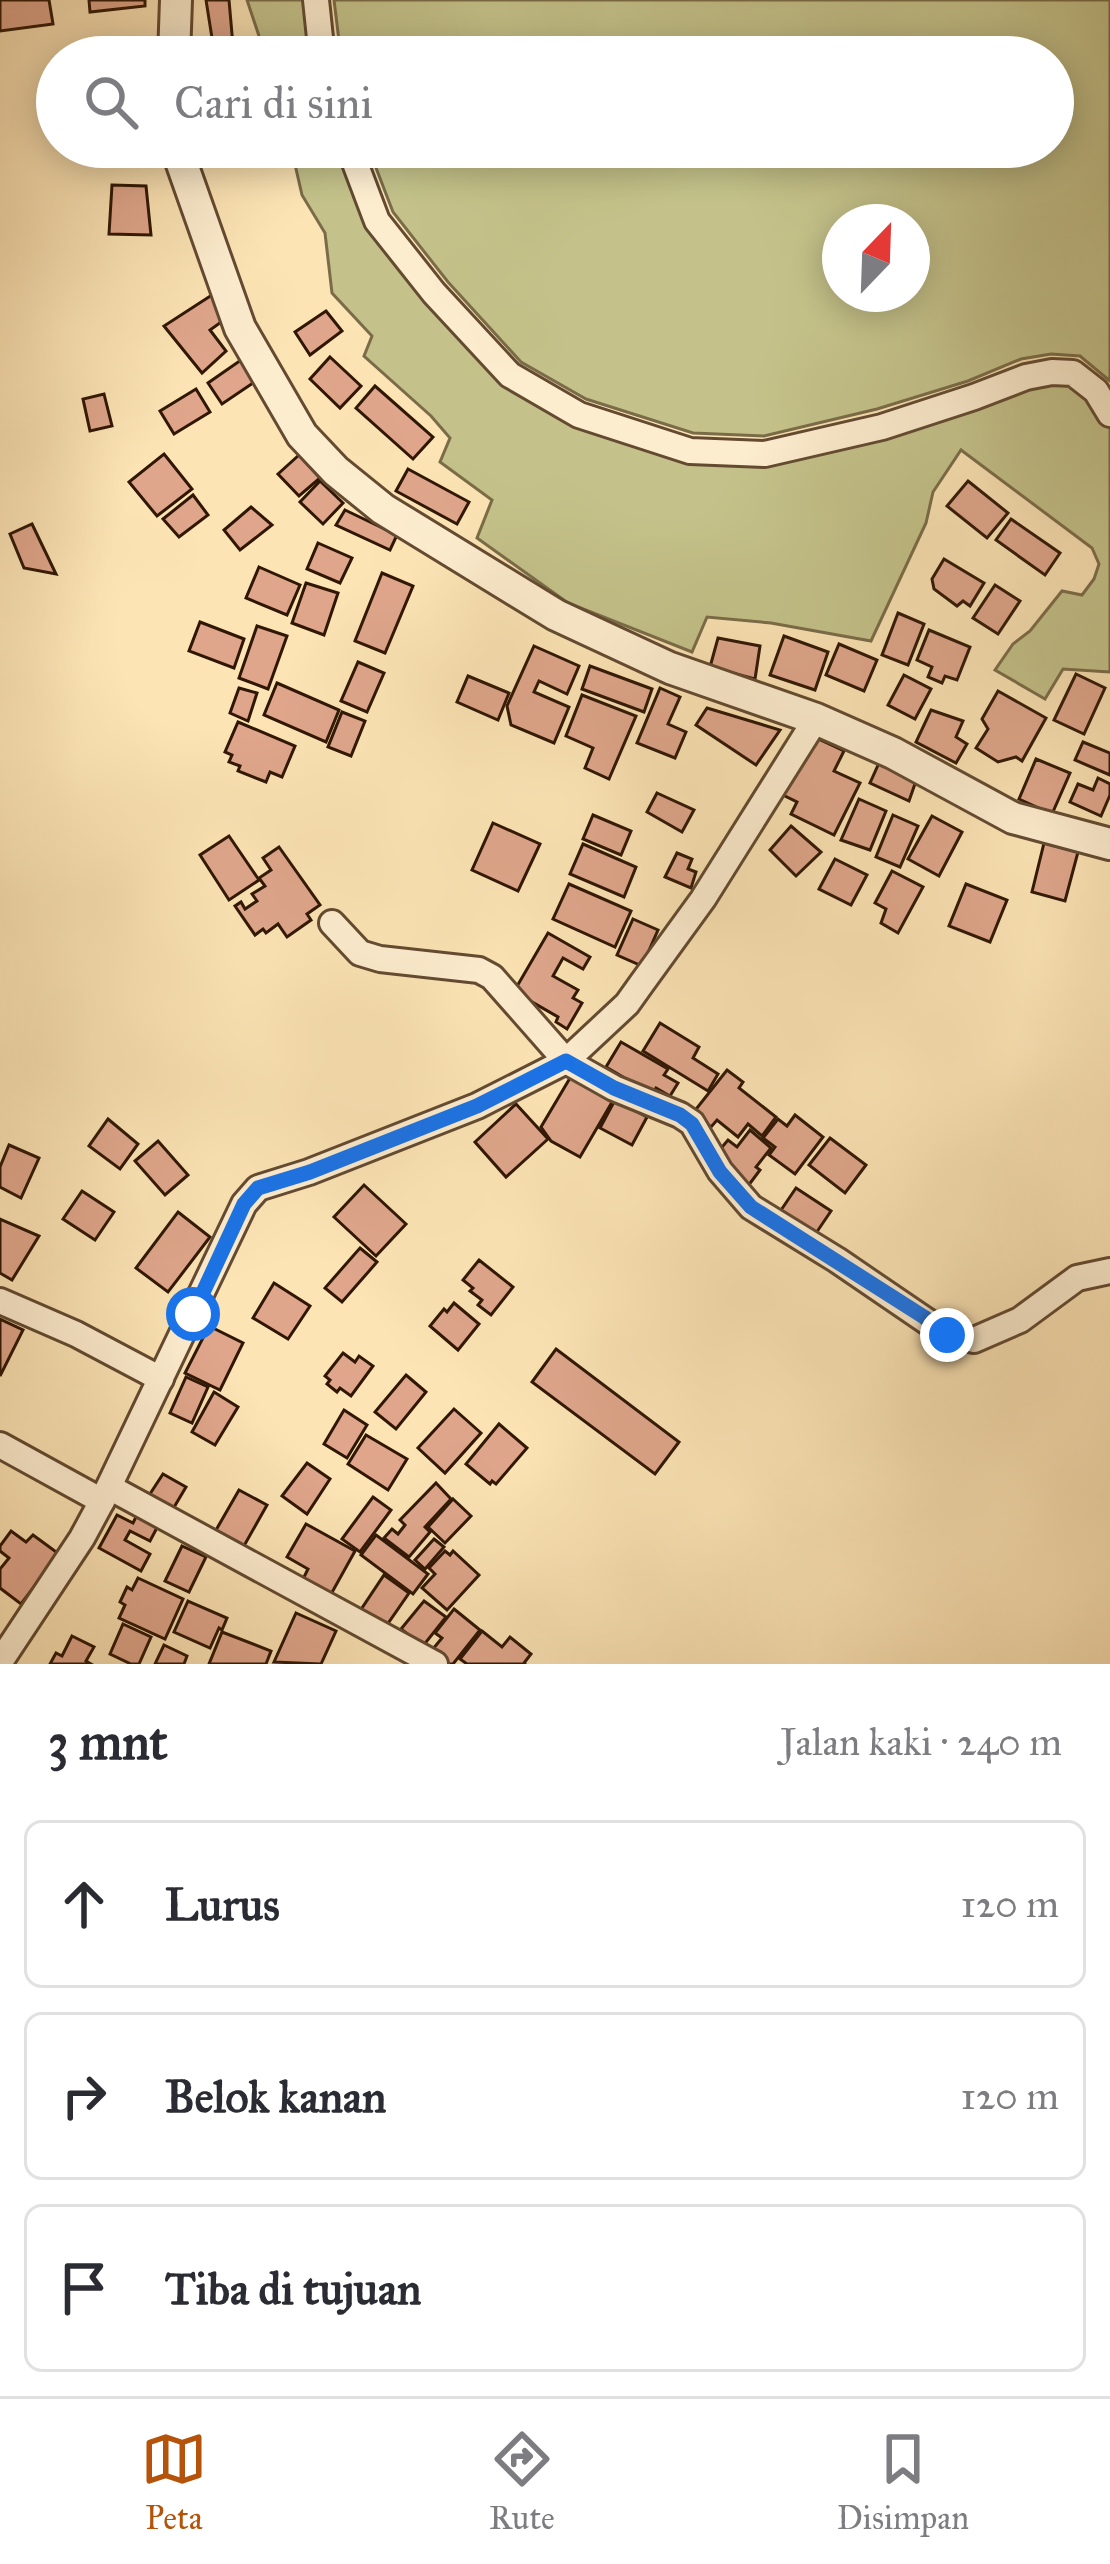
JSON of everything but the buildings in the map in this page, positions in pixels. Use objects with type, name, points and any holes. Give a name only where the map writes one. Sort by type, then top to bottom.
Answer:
[{"type":"street","points":[[175,36],[176,0]]},
{"type":"street","points":[[316,0],[320,36]]},
{"type":"street","points":[[183,168],[240,328],[302,435],[335,471],[383,509],[556,615],[670,668],[816,719],[910,761],[1013,818],[1110,844]]},
{"type":"street","points":[[358,168],[377,221],[434,293],[509,375],[579,416],[690,451],[765,454],[882,427],[1052,372],[1073,374],[1096,391],[1110,414]]},
{"type":"street","points":[[0,1662],[106,1494],[244,1204],[258,1188],[477,1106],[566,1061],[634,993],[703,899],[816,719]]},
{"type":"street","points":[[332,923],[360,953],[479,970],[492,977],[566,1061],[692,1124],[720,1172],[751,1207],[947,1335],[974,1340],[1019,1320],[1077,1278],[1110,1271]]},
{"type":"street","points":[[0,1301],[161,1379]]},
{"type":"street","points":[[0,1445],[106,1494],[435,1664]]},
{"type":"shaded area","points":[[247,0],[312,0],[316,36],[259,36]]},
{"type":"shaded area","points":[[334,0],[1110,0],[1110,381],[1080,356],[1051,354],[1021,359],[877,409],[764,436],[693,433],[586,399],[521,362],[448,282],[393,212],[376,168],[1074,168],[1074,36],[338,36]]},
{"type":"shaded area","points":[[296,168],[357,168],[431,296],[577,419],[766,458],[1072,377],[1110,422],[1110,672],[1063,669],[1045,699],[995,670],[1062,591],[1082,595],[1099,564],[1092,548],[961,450],[933,492],[926,523],[871,641],[707,617],[692,652],[568,603],[477,538],[492,500],[440,462],[450,438],[364,356],[372,336],[332,293],[325,233],[302,195]]},
{"type":"route","points":[[193,1314],[244,1204],[258,1188],[477,1106],[566,1061],[614,1088],[680,1115],[692,1124],[720,1172],[751,1207],[947,1335]]}]
